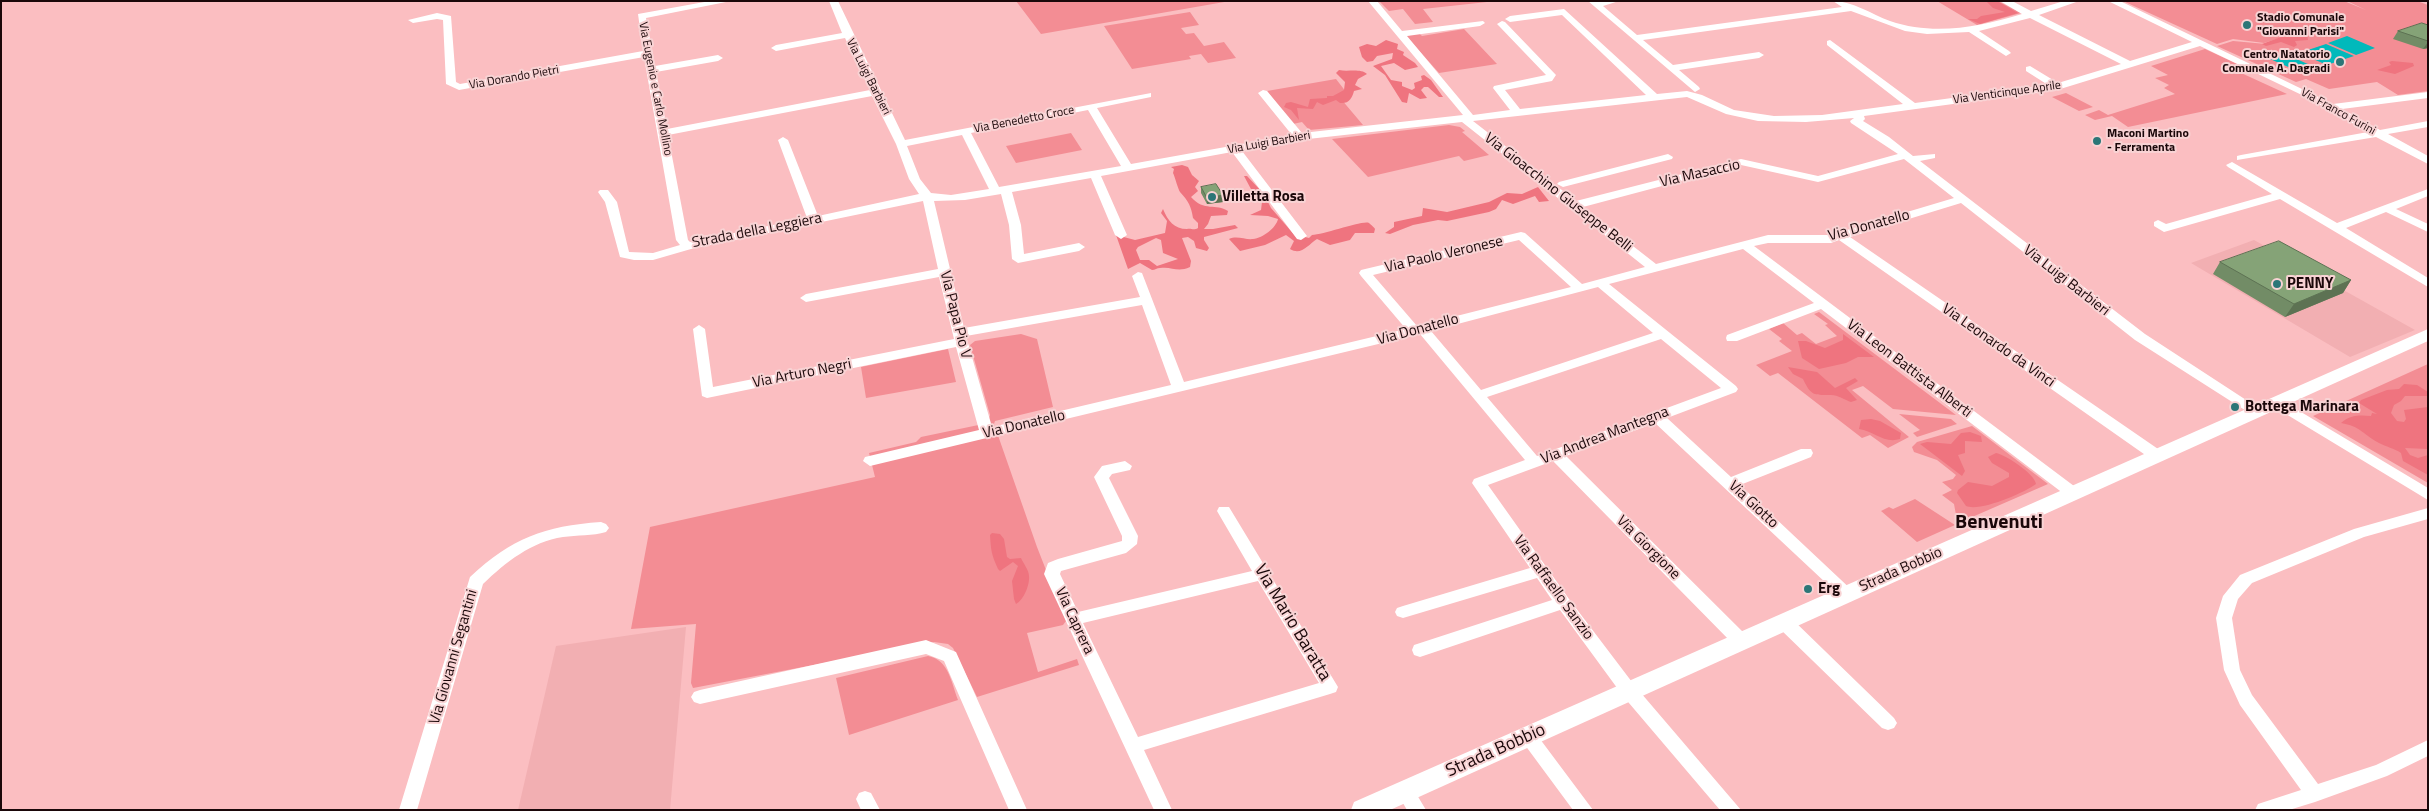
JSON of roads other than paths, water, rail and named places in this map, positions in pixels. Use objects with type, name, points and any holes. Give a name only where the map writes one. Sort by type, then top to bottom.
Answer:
[{"type":"main road","name":"Strada Bobbio","points":[[1363,810],[2428,334]]},
{"type":"street","name":"Via Eugenio e Carlo Mollino","points":[[686,245],[682,240],[664,133],[641,16],[727,1]]},
{"type":"street","name":"Via Luigi Barbieri","points":[[833,1],[846,35],[901,144],[918,185],[928,196],[947,199],[1001,191],[1299,136],[1655,98],[1691,92],[1728,111],[1748,116],[1856,117],[2140,337],[2256,411]]},
{"type":"street","points":[[1372,1],[1466,118]]},
{"type":"street","points":[[1593,3],[1615,1]]},
{"type":"street","points":[[1837,1],[1892,25],[1919,31],[1951,33],[1972,30],[2075,1]]},
{"type":"street","points":[[2004,1],[2130,65]]},
{"type":"street","name":"Via Franco Furini","points":[[2112,1],[2332,106],[2376,133],[2428,161]]},
{"type":"street","points":[[1593,3],[1672,68],[1691,92]]},
{"type":"street","points":[[1635,38],[1852,8]]},
{"type":"street","points":[[1517,112],[1498,88],[1548,79],[1551,75],[1506,22],[1564,12],[1655,98]]},
{"type":"street","name":"Via Dorando Pietri","points":[[413,20],[437,16],[448,18],[452,59],[451,84],[459,87],[648,53]]},
{"type":"street","points":[[1400,34],[1480,23]]},
{"type":"street","points":[[1972,30],[2006,53]]},
{"type":"street","points":[[776,48],[846,35]]},
{"type":"street","points":[[1830,43],[1912,106]]},
{"type":"street","name":"Via Venticinque Aprile","points":[[1856,117],[1912,106],[2057,87],[2200,43]]},
{"type":"street","points":[[1672,68],[1759,55]]},
{"type":"street","points":[[652,70],[718,58]]},
{"type":"street","points":[[2030,69],[2057,87]]},
{"type":"street","points":[[664,133],[875,92]]},
{"type":"street","points":[[1263,92],[1299,136]]},
{"type":"street","name":"Via Benedetto Croce","points":[[901,144],[1147,95]]},
{"type":"street","points":[[2332,106],[2428,95]]},
{"type":"street","points":[[1091,107],[1128,168]]},
{"type":"street","name":"Via Gioacchino Giuseppe Belli","points":[[1466,118],[1572,206],[1652,268]]},
{"type":"street","points":[[2428,124],[2236,162],[2282,195],[2428,283]]},
{"type":"street","points":[[965,131],[1001,191],[1015,225],[1018,260],[1079,247]]},
{"type":"street","points":[[783,140],[814,220]]},
{"type":"street","points":[[1234,148],[1301,236]]},
{"type":"street","points":[[1909,157],[1931,156]]},
{"type":"street","name":"Via Masaccio","points":[[1572,206],[1741,162],[1818,179],[1909,157]]},
{"type":"street","name":"Via Masaccio","points":[[1564,184],[1668,158]]},
{"type":"street","name":"Via Masaccio","points":[[1618,171],[1643,187]]},
{"type":"street","points":[[1095,174],[1122,235]]},
{"type":"street","name":"Strada della Leggiera","points":[[604,192],[612,202],[624,254],[634,258],[648,258],[677,251],[686,245],[700,244],[928,196]]},
{"type":"street","points":[[2336,228],[2428,192]]},
{"type":"street","points":[[2158,224],[2164,228],[2282,195]]},
{"type":"street","name":"Via Papa Pio V","points":[[928,196],[928,208],[986,434]]},
{"type":"street","name":"Via Donatello","points":[[870,461],[1418,330],[1768,239],[1831,239],[1963,199]]},
{"type":"street","points":[[2386,208],[2428,229]]},
{"type":"street","name":"Via Paolo Veronese","points":[[1418,330],[1365,273],[1521,236],[1580,288]]},
{"type":"street","name":"Via Leonardo da Vinci","points":[[1840,236],[2156,455]]},
{"type":"street","name":"Via Leon Battista Alberti","points":[[1745,245],[2073,493]]},
{"type":"street","points":[[806,298],[944,272]]},
{"type":"street","points":[[1138,276],[1179,388]]},
{"type":"street","points":[[1599,282],[1663,334]]},
{"type":"street","points":[[960,337],[1147,300]]},
{"type":"street","points":[[1732,338],[1823,304]]},
{"type":"street","name":"Via Arturo Negri","points":[[698,329],[707,394],[960,337]]},
{"type":"street","points":[[1418,330],[1479,395],[1535,462]]},
{"type":"street","points":[[1479,395],[1663,334]]},
{"type":"street","name":"Via Andrea Mantegna","points":[[1480,483],[1730,389],[1663,334]]},
{"type":"street","points":[[2276,402],[2428,495]]},
{"type":"street","name":"Via Giotto","points":[[1658,417],[1848,594]]},
{"type":"street","points":[[1730,484],[1806,453]]},
{"type":"street","name":"Via Giorgione","points":[[1556,455],[1741,641]]},
{"type":"street","name":"Via Caprera","points":[[1125,466],[1107,470],[1101,477],[1130,536],[1129,544],[1121,549],[1063,563],[1054,567],[1052,574],[1163,810]]},
{"type":"street","name":"Via Raffaello Sanzio","points":[[1480,483],[1540,571],[1629,691]]},
{"type":"street","name":"Via Mario Baratta","points":[[1133,746],[1330,687],[1224,511]]},
{"type":"street","points":[[2315,794],[2246,700],[2232,670],[2224,618],[2231,596],[2246,579],[2359,533],[2428,512]]},
{"type":"street","name":"Via Giovanni Segantini","points":[[408,810],[476,581],[500,557],[537,537],[572,529],[601,528]]},
{"type":"street","points":[[1403,612],[1540,571]]},
{"type":"street","points":[[1073,619],[1263,574]]},
{"type":"street","points":[[1420,650],[1563,603]]},
{"type":"street","points":[[1784,622],[1888,723]]},
{"type":"street","points":[[700,697],[926,647],[942,652],[950,657],[1018,810]]},
{"type":"street","points":[[1629,691],[1732,810]]},
{"type":"street","points":[[1528,736],[1584,810]]},
{"type":"street","points":[[2264,810],[2381,771],[2428,747]]},
{"type":"street","points":[[1405,791],[1417,810]]},
{"type":"water","points":[[2347,36],[2375,48],[2356,55],[2328,43]]},
{"type":"water","points":[[2326,44],[2354,56],[2327,65],[2299,53]]},
{"type":"water","points":[[2285,54],[2317,68],[2302,73],[2270,59]]},
{"type":"place","name":"Stadio Comunale \"Giovanni Parisi\"","points":[[2247,25]]},
{"type":"place","name":"Centro Natatorio Comunale A. Dagradi","points":[[2340,62]]},
{"type":"place","name":"Maconi Martino - Ferramenta","points":[[2097,141]]},
{"type":"place","name":"Villetta Rosa","points":[[1212,197]]},
{"type":"place","name":"PENNY","points":[[2277,284]]},
{"type":"place","name":"Bottega Marinara","points":[[2235,407]]},
{"type":"place","name":"Erg","points":[[1808,589]]},
{"type":"district","name":"Benvenuti","points":[[1999,523]]}]
